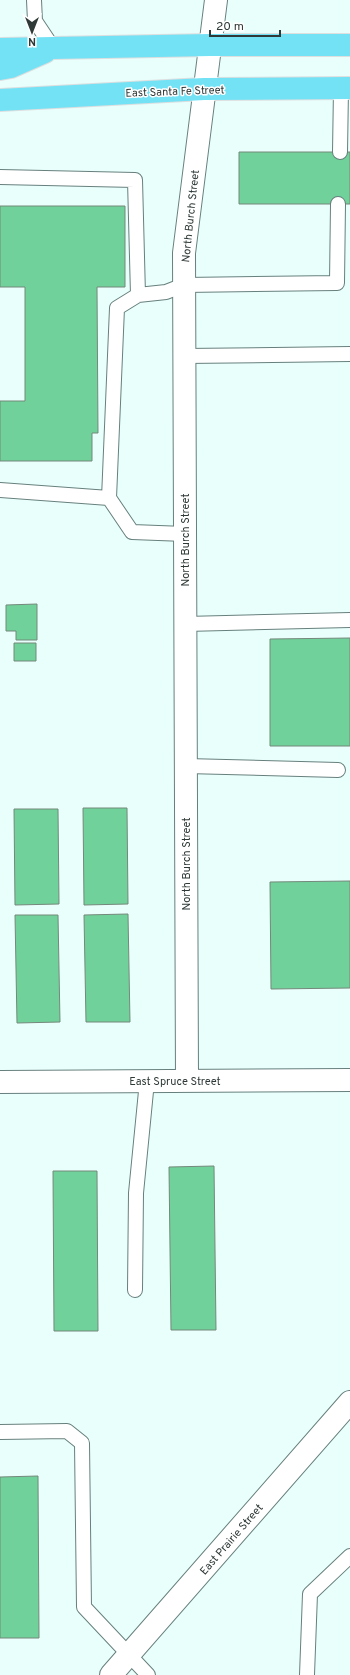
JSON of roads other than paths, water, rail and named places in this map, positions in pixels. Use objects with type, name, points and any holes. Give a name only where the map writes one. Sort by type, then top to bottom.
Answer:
[{"type":"main road","points":[[0,49],[350,46]]},
{"type":"main road","points":[[0,69],[10,67],[53,48]]},
{"type":"main road","name":"East Santa Fe Street","points":[[0,100],[204,89],[346,88]]},
{"type":"street","name":"North Burch Street","points":[[187,1081],[184,253],[216,0]]},
{"type":"street","name":"East Spruce Street","points":[[0,1082],[350,1080]]},
{"type":"street","name":"East Prairie Street","points":[[111,1675],[350,1402]]},
{"type":"lane","points":[[34,0],[35,21],[53,48]]},
{"type":"lane","points":[[340,152],[346,88]]},
{"type":"lane","points":[[0,177],[135,180],[138,295]]},
{"type":"lane","points":[[185,534],[132,532],[109,498],[117,308],[138,295],[166,292],[184,285],[336,283],[338,204]]},
{"type":"lane","points":[[184,356],[350,354]]},
{"type":"lane","points":[[0,490],[109,498]]},
{"type":"lane","points":[[185,624],[350,620]]},
{"type":"lane","points":[[186,766],[338,770]]},
{"type":"lane","points":[[135,1290],[136,1193],[148,1081]]},
{"type":"lane","points":[[0,1432],[68,1431],[82,1443],[84,1607],[148,1675]]},
{"type":"lane","points":[[307,1675],[310,1594],[350,1556]]}]
